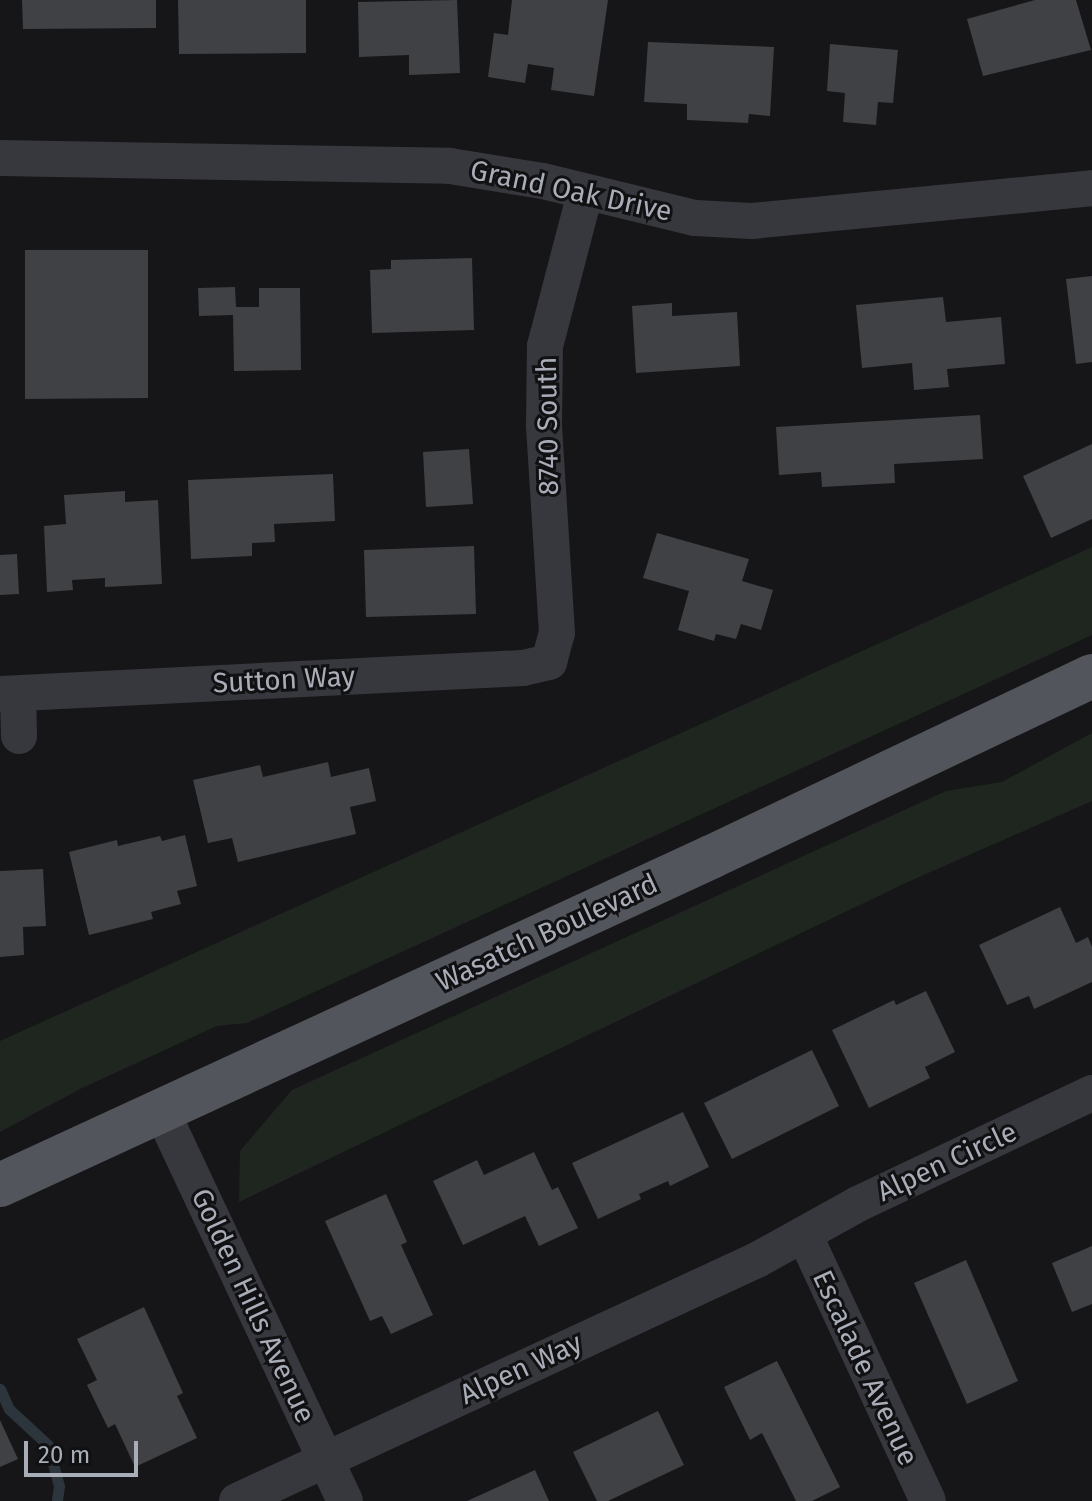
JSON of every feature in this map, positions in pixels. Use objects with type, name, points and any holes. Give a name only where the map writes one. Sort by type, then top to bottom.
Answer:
[{"type":"main road","name":"Wasatch Boulevard","points":[[0,1185],[668,877],[1092,676]]},
{"type":"street","name":"Grand Oak Drive","points":[[0,158],[450,166],[514,175],[695,218],[752,221],[1092,188]]},
{"type":"street","name":"8740 South","points":[[549,662],[557,633],[544,424],[545,346],[585,194]]},
{"type":"street","name":"Sutton Way","points":[[19,736],[9,694],[523,668],[549,662]]},
{"type":"street","name":"Alpen Circle","points":[[804,1234],[858,1204],[1092,1093]]},
{"type":"street","name":"Golden Hills Avenue","points":[[161,1110],[345,1501]]},
{"type":"street","name":"Alpen Way","points":[[237,1501],[757,1260],[804,1234]]},
{"type":"street","name":"Escalade Avenue","points":[[804,1234],[928,1501]]},
{"type":"shaded area","points":[[1092,547],[1092,635],[247,1023],[217,1026],[80,1089],[0,1132],[0,1041]]},
{"type":"shaded area","points":[[1092,733],[1092,801],[910,881],[239,1202],[240,1151],[292,1090],[946,791],[1002,782]]},
{"type":"building","points":[[22,0],[156,0],[156,28],[23,29]]},
{"type":"building","points":[[178,0],[306,0],[306,53],[179,54]]},
{"type":"building","points":[[457,0],[460,73],[409,75],[409,55],[359,57],[358,2]]},
{"type":"building","points":[[512,0],[608,0],[594,96],[551,90],[554,68],[528,64],[525,83],[488,77],[494,33],[508,35]]},
{"type":"building","points":[[1035,0],[1076,0],[1091,50],[983,76],[967,19]]},
{"type":"building","points":[[648,42],[774,47],[770,116],[749,114],[748,123],[687,120],[687,104],[644,102]]},
{"type":"building","points":[[830,44],[898,50],[893,103],[878,102],[876,125],[843,122],[845,93],[827,91]]},
{"type":"building","points":[[25,250],[148,250],[148,398],[25,399]]},
{"type":"building","points":[[472,258],[474,330],[372,333],[370,270],[391,269],[391,260]]},
{"type":"building","points":[[1092,276],[1092,362],[1076,364],[1066,279]]},
{"type":"building","points":[[235,287],[236,307],[259,307],[259,288],[300,288],[301,370],[234,371],[233,315],[199,316],[198,288]]},
{"type":"building","points":[[943,297],[946,322],[1001,317],[1005,364],[947,369],[949,387],[914,390],[912,363],[862,368],[856,305]]},
{"type":"building","points":[[672,303],[672,316],[737,312],[740,366],[636,373],[632,306]]},
{"type":"building","points":[[980,415],[983,459],[894,464],[895,483],[822,487],[821,472],[779,475],[776,427]]},
{"type":"building","points":[[1092,444],[1092,519],[1051,538],[1023,476]]},
{"type":"building","points":[[469,449],[473,504],[426,507],[423,452]]},
{"type":"building","points":[[333,474],[335,521],[274,524],[275,542],[252,543],[252,556],[191,559],[188,480]]},
{"type":"building","points":[[125,491],[125,502],[158,500],[162,584],[105,587],[105,578],[72,580],[73,590],[47,592],[44,526],[66,524],[64,495]]},
{"type":"building","points":[[657,533],[749,559],[742,581],[773,590],[761,630],[741,624],[736,639],[716,634],[714,641],[678,630],[689,591],[643,578]]},
{"type":"building","points":[[474,546],[476,614],[366,617],[364,550]]},
{"type":"building","points":[[17,554],[19,594],[0,595],[0,555]]},
{"type":"building","points":[[328,762],[331,777],[369,768],[376,801],[350,807],[356,834],[238,862],[232,838],[208,843],[193,780],[260,765],[263,777]]},
{"type":"building","points":[[185,835],[197,886],[177,891],[181,904],[151,912],[153,919],[89,935],[69,852],[117,840],[118,846],[160,836],[162,841]]},
{"type":"building","points":[[43,869],[46,926],[23,927],[24,955],[0,957],[0,871]]},
{"type":"building","points":[[1060,907],[1076,943],[1088,937],[1092,947],[1092,982],[1034,1009],[1029,996],[1007,1005],[979,945]]},
{"type":"building","points":[[926,991],[955,1052],[925,1067],[930,1078],[869,1108],[832,1030],[894,1000],[896,1005]]},
{"type":"building","points":[[812,1050],[839,1106],[732,1159],[704,1103]]},
{"type":"building","points":[[683,1112],[709,1167],[670,1186],[668,1181],[639,1194],[641,1199],[598,1219],[572,1163]]},
{"type":"building","points":[[534,1152],[552,1190],[558,1187],[578,1228],[539,1246],[525,1216],[463,1245],[433,1181],[477,1160],[484,1175]]},
{"type":"building","points":[[386,1194],[407,1242],[401,1245],[433,1315],[391,1334],[382,1316],[370,1321],[325,1221]]},
{"type":"building","points":[[1092,1246],[1092,1304],[1072,1312],[1052,1263]]},
{"type":"building","points":[[966,1260],[1018,1381],[967,1404],[914,1283]]},
{"type":"building","points":[[144,1307],[183,1393],[177,1396],[197,1438],[135,1467],[115,1424],[108,1428],[87,1385],[97,1380],[77,1339]]},
{"type":"building","points":[[777,1361],[840,1487],[812,1501],[796,1501],[762,1433],[750,1440],[724,1387]]},
{"type":"building","points":[[658,1411],[684,1465],[608,1501],[597,1501],[573,1452]]},
{"type":"building","points":[[0,1420],[18,1459],[0,1467]]},
{"type":"building","points":[[535,1470],[549,1501],[467,1501]]},
{"type":"waterway","points":[[0,1389],[9,1409],[48,1445],[59,1486],[57,1501]]}]
